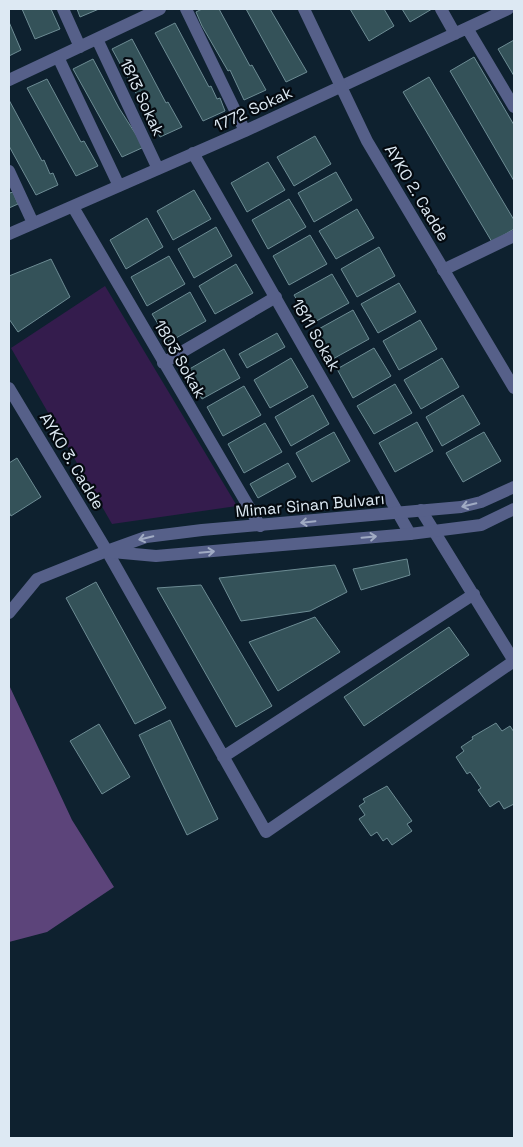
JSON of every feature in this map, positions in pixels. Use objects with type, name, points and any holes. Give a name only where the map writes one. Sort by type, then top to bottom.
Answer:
[{"type":"street","points":[[62,9],[80,47]]},
{"type":"street","points":[[9,80],[160,9]]},
{"type":"street","points":[[186,9],[245,131]]},
{"type":"street","name":"AYKO 2. Cadde","points":[[304,9],[367,140],[514,388]]},
{"type":"street","points":[[441,9],[455,34]]},
{"type":"street","name":"1772 Sokak","points":[[9,234],[245,131],[455,34],[500,10]]},
{"type":"street","points":[[467,28],[514,107]]},
{"type":"street","name":"1813 Sokak","points":[[97,39],[158,169]]},
{"type":"street","points":[[58,56],[119,186]]},
{"type":"street","name":"1811 Sokak","points":[[193,154],[410,534]]},
{"type":"street","points":[[9,172],[33,223]]},
{"type":"street","name":"1803 Sokak","points":[[73,206],[163,363],[260,526]]},
{"type":"street","points":[[444,270],[514,236]]},
{"type":"street","points":[[163,363],[276,297]]},
{"type":"street","name":"AYKO 3. Cadde","points":[[9,388],[106,552],[266,832],[514,661]]},
{"type":"street","name":"Mimar Sinan Bulvarı","points":[[9,613],[37,579],[146,537],[202,530],[400,514],[421,510],[462,507],[481,502],[514,487]]},
{"type":"street","name":"Mimar Sinan Bulvarı","points":[[106,552],[156,556],[410,534],[481,525],[514,509]]},
{"type":"street","points":[[421,510],[514,661]]},
{"type":"street","points":[[223,757],[474,594]]},
{"type":"shaded area","points":[[105,286],[237,506],[112,524],[11,348]]},
{"type":"shaded area","points":[[9,685],[72,820],[114,887],[47,932],[9,942]]},
{"type":"building","points":[[22,9],[51,9],[60,29],[35,39]]},
{"type":"building","points":[[77,9],[99,9],[80,17]]},
{"type":"building","points":[[202,9],[219,9],[250,66],[252,65],[266,90],[244,100],[230,70],[228,71],[202,26],[196,12]]},
{"type":"building","points":[[246,9],[270,9],[307,72],[286,82]]},
{"type":"building","points":[[350,9],[384,9],[394,26],[369,41]]},
{"type":"building","points":[[402,9],[432,9],[410,22]]},
{"type":"building","points":[[9,22],[21,50],[9,56]]},
{"type":"building","points":[[175,23],[209,87],[211,86],[217,99],[220,98],[225,111],[203,121],[155,33]]},
{"type":"building","points":[[132,39],[166,103],[168,102],[182,127],[160,137],[112,49]]},
{"type":"building","points":[[514,40],[514,76],[498,49]]},
{"type":"building","points":[[474,57],[514,125],[514,181],[450,71]]},
{"type":"building","points":[[93,59],[119,108],[144,147],[122,157],[73,69]]},
{"type":"building","points":[[429,77],[514,220],[514,229],[492,242],[403,92]]},
{"type":"building","points":[[47,79],[81,142],[84,141],[98,166],[76,176],[27,88]]},
{"type":"building","points":[[9,100],[42,161],[44,160],[50,174],[53,173],[58,185],[36,195],[9,146]]},
{"type":"building","points":[[315,136],[331,164],[294,186],[277,157]]},
{"type":"building","points":[[268,162],[285,190],[247,212],[231,183]]},
{"type":"building","points":[[336,172],[352,200],[314,222],[298,193]]},
{"type":"building","points":[[9,190],[10,193],[13,192],[18,204],[9,208]]},
{"type":"building","points":[[194,190],[211,219],[173,240],[157,211]]},
{"type":"building","points":[[289,199],[306,227],[268,249],[252,220]]},
{"type":"building","points":[[357,209],[374,238],[336,259],[319,231]]},
{"type":"building","points":[[147,218],[163,247],[126,269],[110,240]]},
{"type":"building","points":[[216,227],[232,256],[194,278],[178,249]]},
{"type":"building","points":[[310,235],[327,264],[289,285],[273,256]]},
{"type":"building","points":[[379,247],[395,276],[357,297],[341,269]]},
{"type":"building","points":[[169,256],[185,284],[147,306],[131,277]]},
{"type":"building","points":[[51,259],[70,297],[18,332],[9,319],[9,276]]},
{"type":"building","points":[[236,264],[253,293],[215,314],[199,286]]},
{"type":"building","points":[[332,274],[349,303],[311,324],[294,295]]},
{"type":"building","points":[[399,283],[416,312],[378,333],[361,304]]},
{"type":"building","points":[[190,292],[206,321],[169,342],[152,314]]},
{"type":"building","points":[[353,310],[369,339],[331,360],[315,331]]},
{"type":"building","points":[[420,320],[437,349],[399,370],[383,341]]},
{"type":"building","points":[[277,333],[285,347],[247,368],[239,354]]},
{"type":"building","points":[[374,348],[391,376],[353,398],[337,369]]},
{"type":"building","points":[[224,349],[240,378],[202,399],[186,371]]},
{"type":"building","points":[[291,358],[308,387],[270,408],[254,380]]},
{"type":"building","points":[[442,358],[459,387],[421,409],[404,380]]},
{"type":"building","points":[[395,384],[412,413],[374,434],[357,406]]},
{"type":"building","points":[[244,386],[261,415],[223,436],[207,407]]},
{"type":"building","points":[[313,395],[329,424],[291,446],[275,417]]},
{"type":"building","points":[[463,395],[480,424],[442,446],[426,417]]},
{"type":"building","points":[[417,422],[433,451],[395,472],[379,443]]},
{"type":"building","points":[[265,423],[282,452],[244,473],[228,444]]},
{"type":"building","points":[[334,432],[350,461],[312,482],[296,453]]},
{"type":"building","points":[[484,432],[501,461],[463,482],[446,453]]},
{"type":"building","points":[[17,458],[41,497],[11,516],[9,512],[9,463]]},
{"type":"building","points":[[288,463],[296,477],[258,498],[250,484]]},
{"type":"building","points":[[407,559],[410,575],[361,590],[353,569]]},
{"type":"building","points":[[335,565],[347,592],[310,611],[241,621],[219,578]]},
{"type":"building","points":[[96,582],[166,708],[135,724],[66,598]]},
{"type":"building","points":[[201,585],[272,706],[236,727],[157,588]]},
{"type":"building","points":[[315,617],[340,652],[278,691],[249,642]]},
{"type":"building","points":[[449,627],[469,655],[364,726],[344,697]]},
{"type":"building","points":[[170,720],[218,819],[187,835],[139,735]]},
{"type":"building","points":[[496,723],[502,731],[510,726],[514,732],[514,804],[504,809],[499,801],[490,807],[478,790],[481,788],[470,772],[467,774],[456,757],[464,751],[461,747],[473,739],[472,737]]},
{"type":"building","points":[[99,724],[130,777],[102,794],[70,741]]},
{"type":"building","points":[[387,786],[412,821],[407,824],[412,831],[392,845],[387,838],[383,841],[377,832],[371,836],[359,819],[365,815],[359,806],[365,802],[363,799]]}]
